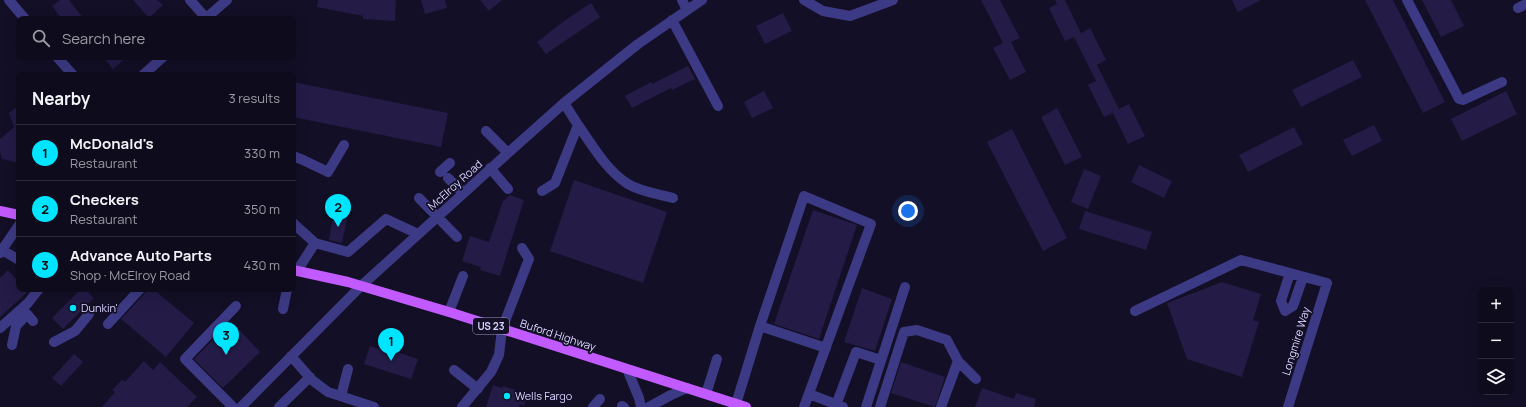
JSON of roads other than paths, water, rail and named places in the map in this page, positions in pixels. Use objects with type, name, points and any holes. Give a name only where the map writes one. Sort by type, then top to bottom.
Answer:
[{"type":"main road","points":[[0,211],[16,214]]},
{"type":"main road","name":"Buford Highway","points":[[296,271],[348,282],[449,312],[741,405]]},
{"type":"street","points":[[9,0],[22,16]]},
{"type":"street","points":[[190,0],[204,16]]},
{"type":"street","points":[[208,16],[227,0]]},
{"type":"street","points":[[682,0],[687,10]]},
{"type":"street","name":"McElroy Road","points":[[241,407],[360,286],[438,217],[490,168],[564,104],[638,44],[702,0]]},
{"type":"street","points":[[804,0],[823,12],[850,16],[893,0]]},
{"type":"street","points":[[1407,0],[1459,99],[1462,100],[1502,82]]},
{"type":"street","points":[[672,20],[718,106]]},
{"type":"street","points":[[59,60],[70,72]]},
{"type":"street","points":[[146,72],[160,60]]},
{"type":"street","points":[[564,104],[604,162],[629,185],[673,198]]},
{"type":"street","points":[[542,191],[555,183],[578,125]]},
{"type":"street","points":[[486,131],[508,153]]},
{"type":"street","points":[[296,157],[328,172],[344,145]]},
{"type":"street","points":[[450,163],[444,175],[463,193]]},
{"type":"street","points":[[490,168],[508,189]]},
{"type":"street","points":[[741,405],[760,326],[804,196],[871,224],[804,407]]},
{"type":"street","points":[[419,198],[457,237]]},
{"type":"street","points":[[296,226],[315,243],[348,252],[386,219],[418,234]]},
{"type":"street","points":[[16,230],[1,252],[16,259]]},
{"type":"street","points":[[296,270],[315,243]]},
{"type":"street","points":[[462,407],[491,372],[499,355],[502,329],[529,259],[522,248]]},
{"type":"street","points":[[1135,311],[1241,260],[1303,276],[1293,306],[1285,312],[1281,301],[1290,273]]},
{"type":"street","points":[[449,312],[463,276]]},
{"type":"street","name":"Longmire Way","points":[[1288,407],[1327,283],[1303,276]]},
{"type":"street","points":[[866,407],[905,287]]},
{"type":"street","points":[[518,290],[528,293]]},
{"type":"street","points":[[0,328],[28,303],[37,292]]},
{"type":"street","points":[[108,324],[137,292]]},
{"type":"street","points":[[283,309],[286,292]]},
{"type":"street","points":[[233,407],[185,359],[236,306]]},
{"type":"street","points":[[54,342],[76,331],[90,314]]},
{"type":"street","points":[[12,345],[16,326],[30,318]]},
{"type":"street","points":[[760,326],[826,348]]},
{"type":"street","points":[[880,407],[904,332],[917,330],[947,340],[958,361],[976,379]]},
{"type":"street","points":[[809,394],[840,406],[856,352],[881,360]]},
{"type":"street","points":[[291,356],[310,377],[328,392],[374,407]]},
{"type":"street","points":[[706,394],[717,359]]},
{"type":"street","points":[[941,407],[958,361]]},
{"type":"street","points":[[341,396],[348,369]]},
{"type":"street","points":[[627,369],[639,398],[641,407]]},
{"type":"street","points":[[454,370],[478,389]]},
{"type":"street","points":[[279,407],[310,377]]},
{"type":"street","points":[[649,407],[687,388]]},
{"type":"place","name":"Checkers","points":[[338,227]]},
{"type":"place","name":"Dunkin'","points":[[73,308]]},
{"type":"place","name":"Advance Auto Parts","points":[[226,355]]},
{"type":"place","name":"McDonald's","points":[[391,361]]},
{"type":"place","name":"Wells Fargo","points":[[507,396]]}]
